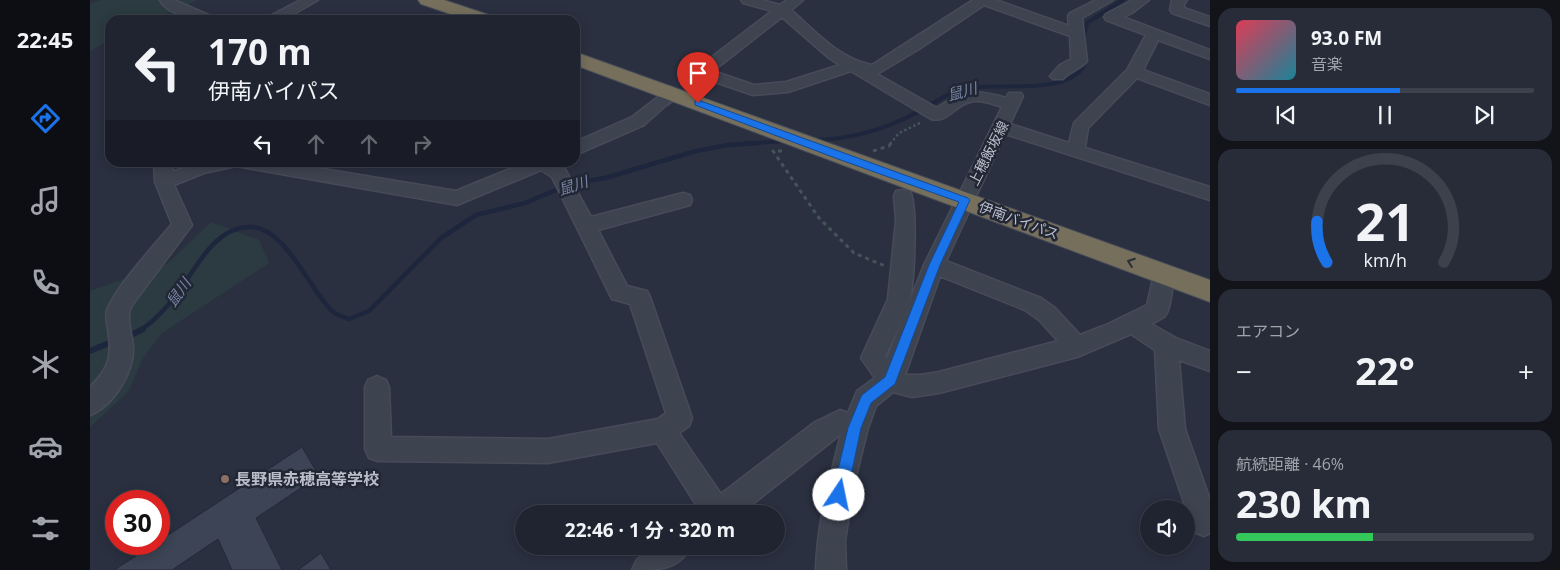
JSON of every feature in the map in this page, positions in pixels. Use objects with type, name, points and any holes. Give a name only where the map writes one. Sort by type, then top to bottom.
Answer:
[{"type":"highway","points":[[412,0],[454,15]]},
{"type":"highway","points":[[427,0],[471,15]]},
{"type":"highway","name":"伊南バイパス","points":[[580,51],[676,82],[768,122]]},
{"type":"highway","name":"伊南バイパス","points":[[580,60],[857,152],[968,193],[1164,274],[1210,291]]},
{"type":"highway","name":"伊南バイパス","points":[[968,193],[1210,271]]},
{"type":"street","points":[[167,0],[169,4],[196,15]]},
{"type":"street","points":[[282,15],[311,0]]},
{"type":"street","points":[[748,0],[782,10],[834,55],[928,110]]},
{"type":"street","points":[[796,0],[699,74],[752,90],[788,87],[851,66],[874,70],[983,0],[1077,34]]},
{"type":"street","points":[[1058,76],[1065,68],[1079,61],[1075,16],[1106,0]]},
{"type":"street","points":[[1142,0],[1111,17],[1210,55]]},
{"type":"street","points":[[1180,0],[1177,2],[1177,10],[1210,22]]},
{"type":"street","points":[[1076,151],[1080,127],[1134,72],[1154,33]]},
{"type":"street","points":[[1134,72],[1210,100]]},
{"type":"street","name":"上穂飯坂線","points":[[890,380],[934,265],[1013,101],[974,95],[950,105],[946,110],[928,110]]},
{"type":"street","points":[[580,147],[638,120],[664,100]]},
{"type":"street","points":[[1001,127],[1210,194]]},
{"type":"street","points":[[580,136],[593,141]]},
{"type":"street","points":[[90,404],[109,384],[119,367],[121,340],[117,312],[124,299],[182,225],[164,172],[205,167]]},
{"type":"street","points":[[272,167],[457,198],[533,167]]},
{"type":"street","points":[[377,387],[378,449],[548,451],[663,430],[680,418],[639,297],[620,293],[558,173],[549,167]]},
{"type":"street","points":[[903,196],[906,220],[899,299],[874,358],[890,380],[905,386],[932,384],[1077,347],[1134,324],[1157,310],[1164,274]]},
{"type":"street","points":[[585,226],[683,200]]},
{"type":"street","points":[[934,265],[1033,304],[1047,314],[1077,347]]},
{"type":"street","points":[[1134,324],[1146,334],[1166,344],[1210,361]]},
{"type":"street","points":[[1166,344],[1172,429],[1204,522]]},
{"type":"street","points":[[831,570],[831,540],[854,428],[866,399],[890,380]]},
{"type":"street","points":[[729,505],[824,430],[840,421],[854,428]]},
{"type":"street","points":[[663,430],[712,505]]},
{"type":"street","points":[[647,570],[666,555]]},
{"type":"path","points":[[857,152],[889,146],[899,133],[928,110]]},
{"type":"path","points":[[790,152],[773,151],[819,218],[854,253],[902,273]]},
{"type":"shaded area","points":[[100,0],[198,0],[164,15],[105,15],[105,43],[90,51],[90,4]]},
{"type":"shaded area","points":[[211,222],[259,240],[269,263],[162,333],[143,358],[128,392],[90,427],[90,291],[167,264]]},
{"type":"building","points":[[302,447],[319,476],[256,518],[282,570],[232,570],[218,539],[172,570],[114,570],[138,555],[170,555],[170,534]]},
{"type":"building","points":[[321,553],[331,570],[298,570]]},
{"type":"waterway","name":"鼠川","points":[[816,140],[843,138],[881,128],[924,109],[946,95],[965,88],[1042,85],[1057,83],[1070,78],[1080,71],[1084,64],[1084,36],[1087,23],[1123,0]]},
{"type":"waterway","name":"鼠川","points":[[740,144],[785,141]]},
{"type":"waterway","name":"鼠川","points":[[141,330],[168,305],[206,252],[224,235],[235,229],[248,227],[261,229],[273,236],[284,246],[332,311],[349,319],[369,311],[441,238],[476,215],[525,203],[570,184],[605,178],[696,151],[728,145],[758,143]]},
{"type":"waterway","name":"鼠川","points":[[127,337],[141,330]]},
{"type":"waterway","name":"鼠川","points":[[90,351],[114,341]]},
{"type":"tunnel","points":[[664,100],[696,76]]},
{"type":"place","name":"長野県赤穂高等学校","points":[[225,479]]},
{"type":"route","points":[[698,103],[842,157],[965,200],[934,265],[890,380],[866,399],[854,428],[839,495]]}]
